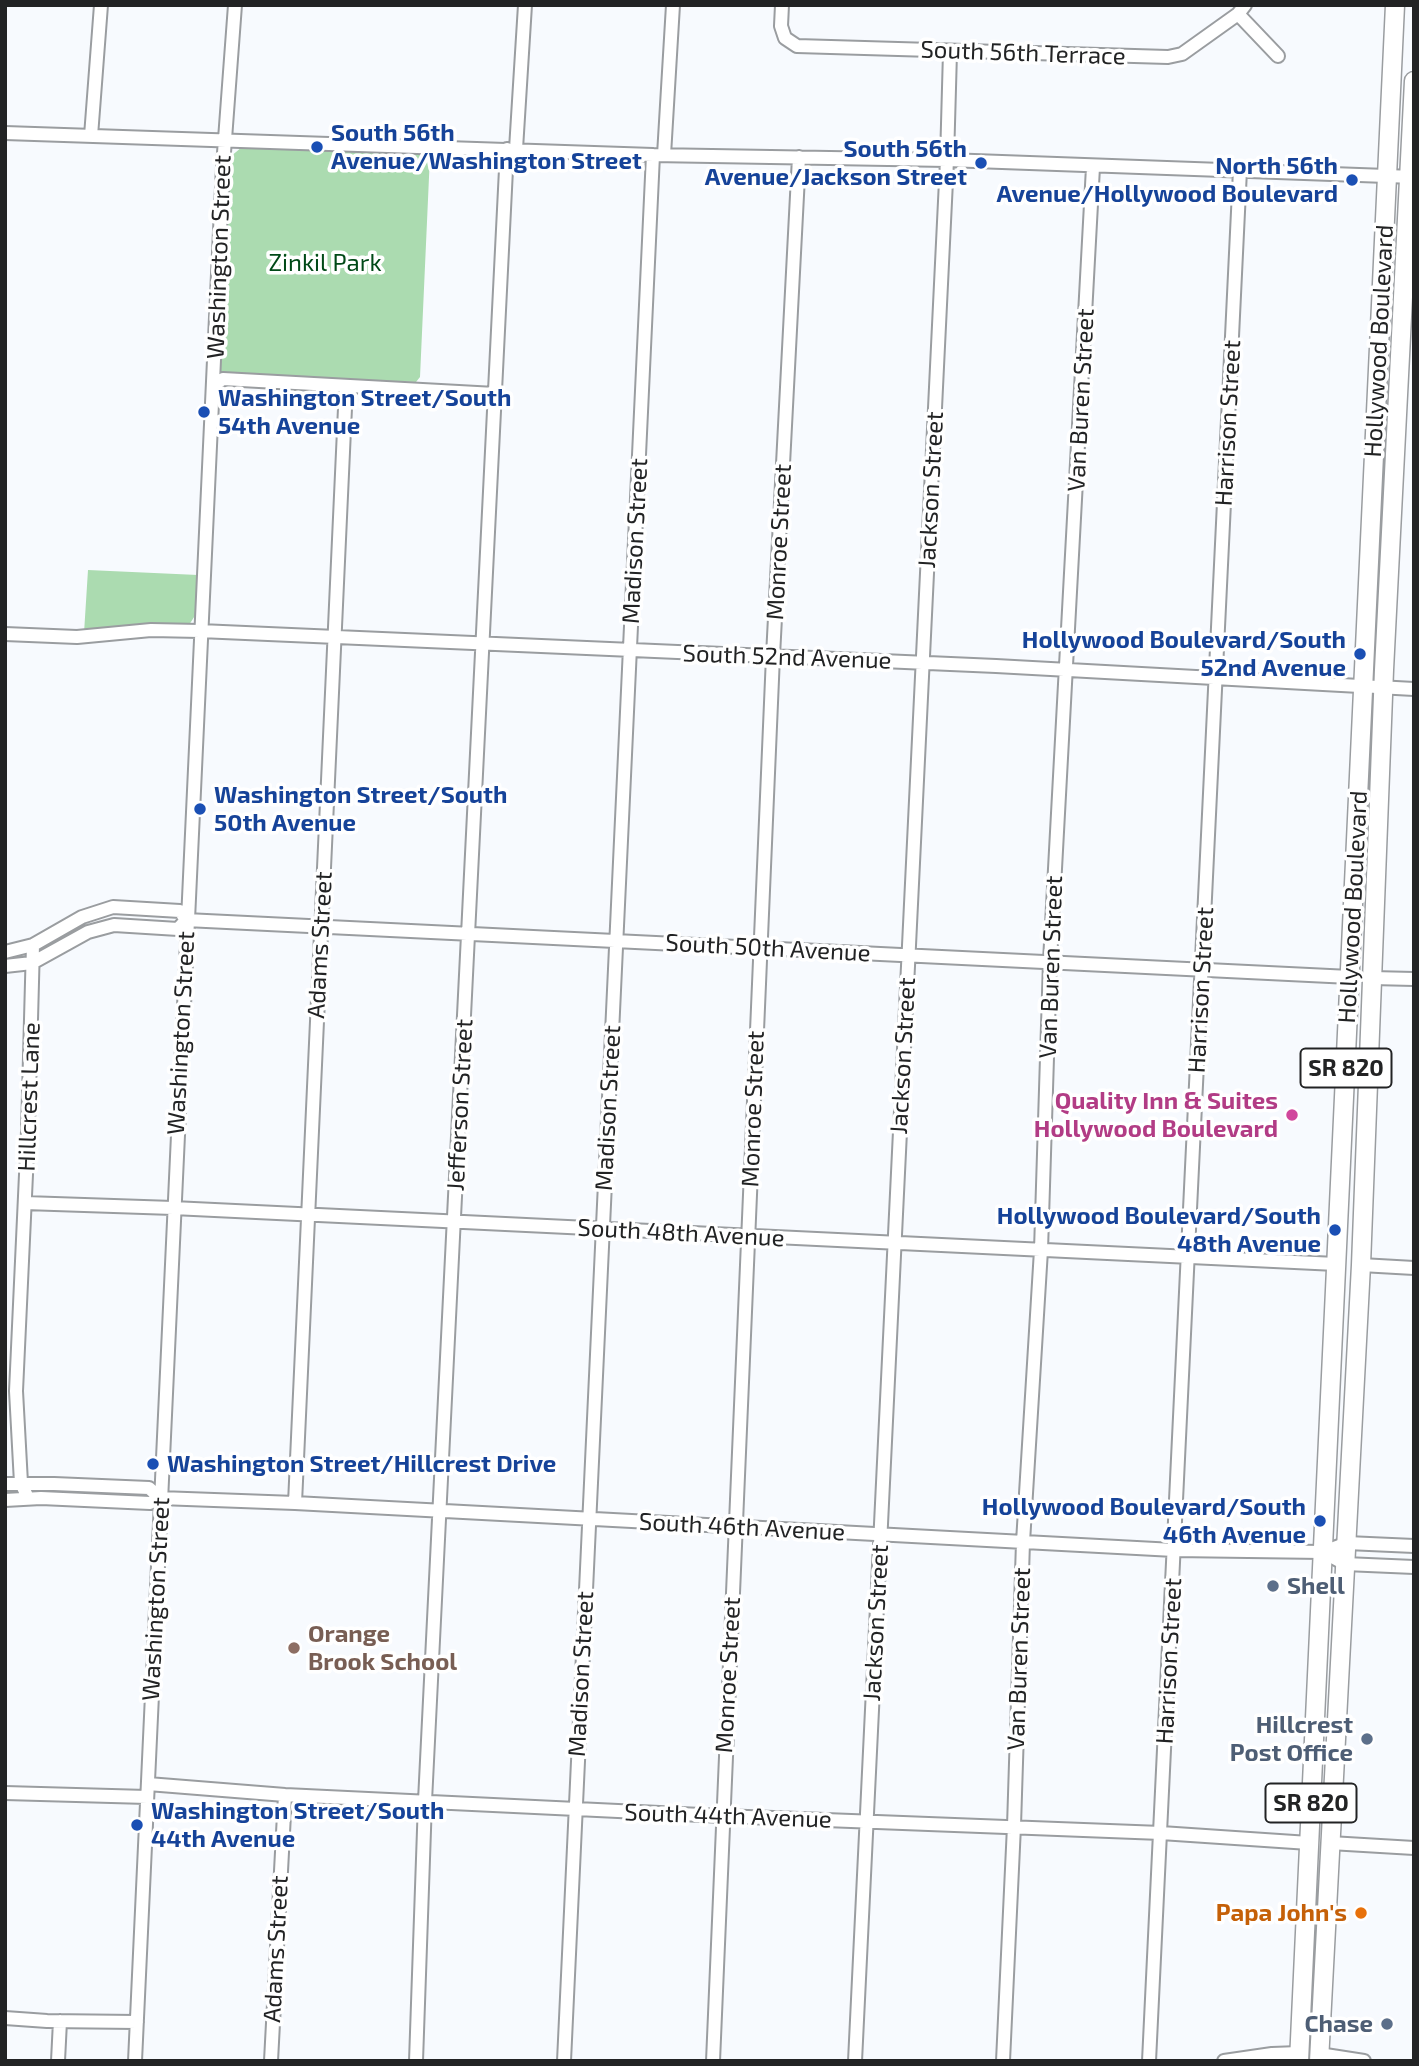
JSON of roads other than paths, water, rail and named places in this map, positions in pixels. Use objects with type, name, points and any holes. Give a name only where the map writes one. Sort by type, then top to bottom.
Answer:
[{"type":"highway","name":"Hollywood Boulevard","points":[[1309,2058],[1325,1929],[1361,1265],[1372,978],[1373,688],[1387,176],[1395,5]]},
{"type":"highway","name":"Hollywood Boulevard","points":[[1309,2058],[1312,2049],[1312,1998],[1302,1984],[1353,901],[1373,688],[1411,176],[1414,81]]},
{"type":"highway","points":[[1353,901],[1363,915],[1361,960],[1366,975],[1372,978]]},
{"type":"highway","points":[[1350,977],[1360,983],[1362,991],[1359,1050],[1369,1064]]},
{"type":"highway","points":[[1341,1174],[1349,1186],[1348,1252],[1353,1262],[1361,1265]]},
{"type":"highway","points":[[1336,1264],[1342,1267],[1348,1283],[1345,1336],[1357,1345]]},
{"type":"highway","points":[[1314,1738],[1322,1765],[1319,1830],[1326,1842],[1330,1843]]},
{"type":"highway","points":[[1309,1843],[1318,1853],[1316,1917],[1325,1929]]},
{"type":"street","points":[[90,136],[102,5]]},
{"type":"street","name":"Washington Street","points":[[135,2061],[200,631],[224,141],[235,5]]},
{"type":"street","name":"Jefferson Street","points":[[416,2061],[425,1801],[495,394],[525,5]]},
{"type":"street","name":"Madison Street","points":[[564,2061],[630,650],[659,155],[673,5]]},
{"type":"street","name":"South 56th Terrace","points":[[782,5],[781,26],[785,38],[797,46],[1168,57],[1182,54],[1241,10]]},
{"type":"street","points":[[1241,10],[1278,56]]},
{"type":"street","name":"Jackson Street","points":[[855,2061],[947,160],[950,52]]},
{"type":"street","points":[[5,133],[1411,176]]},
{"type":"street","name":"Monroe Street","points":[[713,2061],[773,656],[799,157]]},
{"type":"street","name":"Van Buren Street","points":[[1003,2061],[1023,1542],[1041,1250],[1050,961],[1093,167]]},
{"type":"street","name":"Harrison Street","points":[[1149,2061],[1240,170]]},
{"type":"street","points":[[214,385],[223,379],[495,394]]},
{"type":"street","name":"Adams Street","points":[[295,1503],[346,386]]},
{"type":"street","name":"South 52nd Avenue","points":[[5,634],[77,637],[151,630],[200,631],[922,662],[1414,689]]},
{"type":"street","points":[[5,952],[33,945],[82,917],[113,907],[180,911],[186,920],[178,929],[114,925],[88,932],[33,963],[5,966]]},
{"type":"street","name":"South 50th Avenue","points":[[186,920],[1350,977]]},
{"type":"street","name":"Hillcrest Lane","points":[[28,1499],[21,1483],[16,1391],[33,945]]},
{"type":"street","points":[[1372,978],[1414,979]]},
{"type":"street","name":"South 48th Avenue","points":[[25,1203],[308,1214],[1336,1264]]},
{"type":"street","points":[[1361,1265],[1414,1268]]},
{"type":"street","name":"South 46th Avenue","points":[[5,1485],[21,1483],[149,1488],[160,1498]]},
{"type":"street","name":"South 46th Avenue","points":[[5,1500],[149,1503],[160,1498],[295,1503],[1174,1550],[1323,1552]]},
{"type":"street","points":[[1323,1552],[1347,1543],[1414,1546]]},
{"type":"street","points":[[1323,1552],[1345,1564],[1414,1567]]},
{"type":"street","name":"South 44th Avenue","points":[[5,1793],[147,1791],[285,1794],[722,1816],[1161,1833],[1309,1843]]},
{"type":"street","name":"Adams Street","points":[[271,2061],[285,1794]]},
{"type":"street","points":[[1330,1843],[1414,1848]]},
{"type":"street","points":[[5,2018],[137,2021]]},
{"type":"street","points":[[58,2061],[60,2021]]},
{"type":"street","points":[[1224,2061],[1272,2054],[1364,2061]]},
{"type":"place","name":"South 56th Avenue/Washington Street","points":[[317,147]]},
{"type":"place","name":"South 56th Avenue/Jackson Street","points":[[981,163]]},
{"type":"place","name":"North 56th Avenue/Hollywood Boulevard","points":[[1352,180]]},
{"type":"place","name":"Washington Street/South 54th Avenue","points":[[204,412]]},
{"type":"place","name":"Hollywood Boulevard/South 52nd Avenue","points":[[1360,654]]},
{"type":"place","name":"Washington Street/South 50th Avenue","points":[[200,809]]},
{"type":"place","name":"Quality Inn & Suites Hollywood Boulevard","points":[[1292,1115]]},
{"type":"place","name":"Hollywood Boulevard/South 48th Avenue","points":[[1335,1230]]},
{"type":"place","name":"Washington Street/Hillcrest Drive","points":[[153,1464]]},
{"type":"place","name":"Hollywood Boulevard/South 46th Avenue","points":[[1320,1521]]},
{"type":"place","name":"Shell","points":[[1273,1586]]},
{"type":"place","name":"Orange Brook School","points":[[294,1648]]},
{"type":"place","name":"Hillcrest Post Office","points":[[1367,1739]]},
{"type":"place","name":"Washington Street/South 44th Avenue","points":[[137,1825]]},
{"type":"place","name":"Papa John's","points":[[1361,1913]]},
{"type":"place","name":"Chase","points":[[1387,2024]]},
{"type":"park label","name":"Zinkil Park","points":[[325,263]]}]
